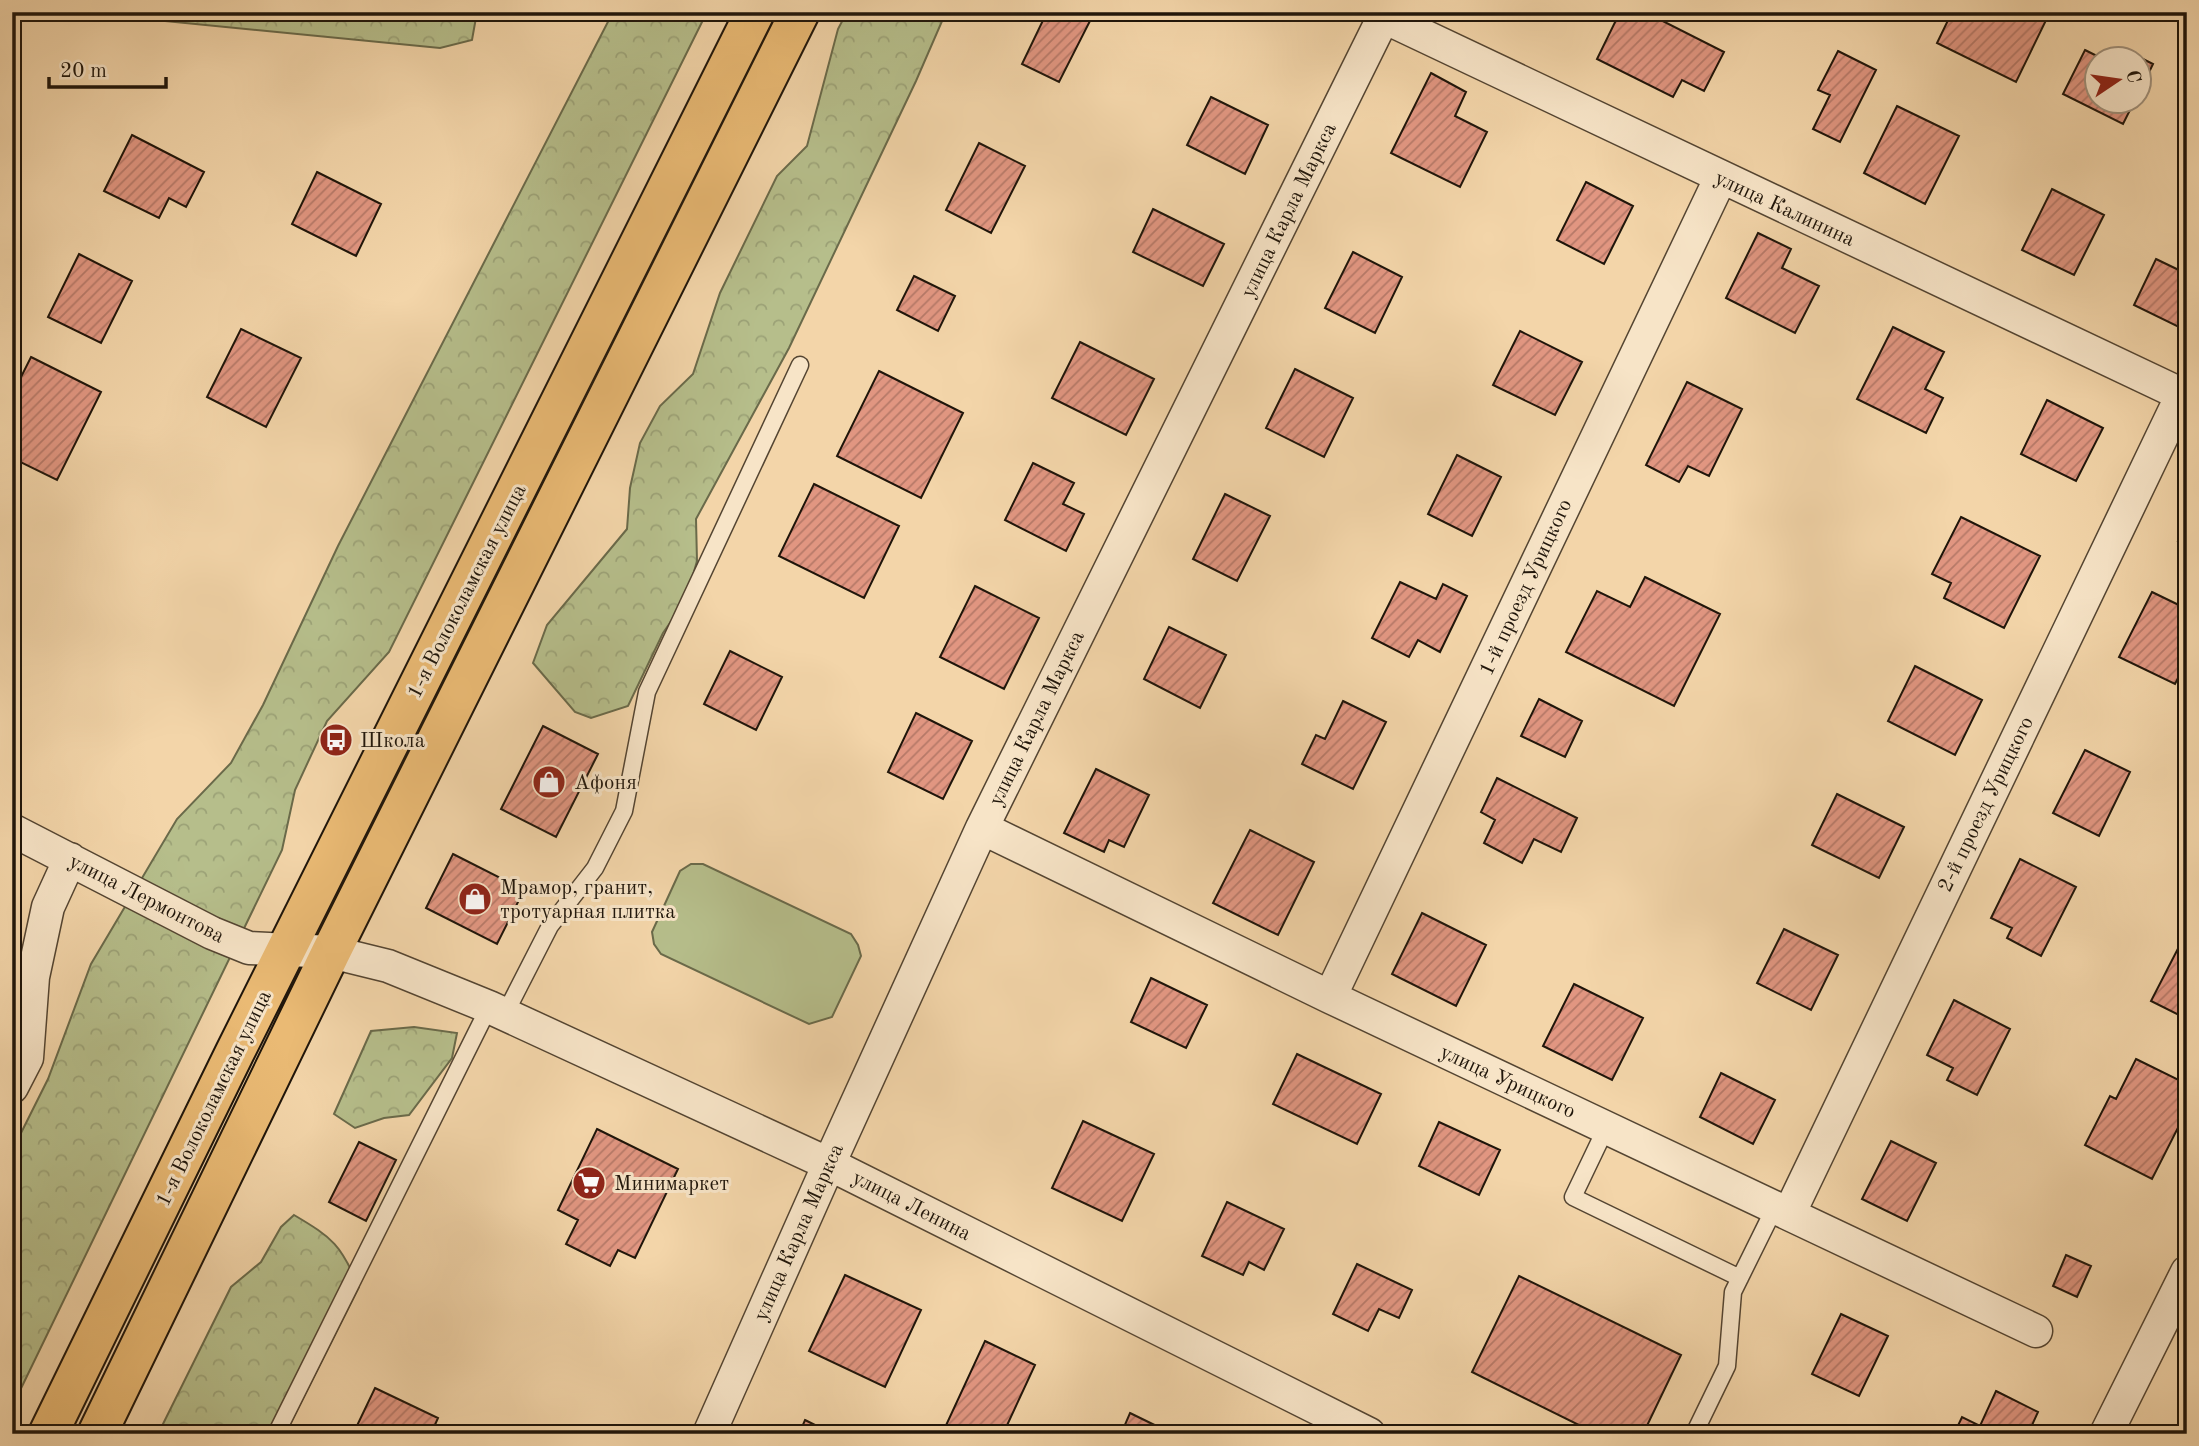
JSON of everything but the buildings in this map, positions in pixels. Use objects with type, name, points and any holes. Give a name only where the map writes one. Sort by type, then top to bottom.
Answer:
[{"type":"main road","name":"1-я Волоколамская улица","points":[[48,1434],[755,12]]},
{"type":"main road","name":"1-я Волоколамская улица","points":[[97,1434],[331,952],[800,12]]},
{"type":"street","name":"улица Калинина","points":[[1385,15],[2184,396]]},
{"type":"street","name":"улица Карла Маркса","points":[[709,1434],[982,828],[1385,15]]},
{"type":"street","name":"1-й проезд Урицкого","points":[[1330,997],[1721,177]]},
{"type":"street","name":"2-й проезд Урицкого","points":[[1782,1210],[2184,396]]},
{"type":"street","name":"улица Урицкого","points":[[982,828],[1330,997],[2036,1331]]},
{"type":"street","name":"улица Лермонтова","points":[[12,830],[212,933],[249,948],[286,951]]},
{"type":"street","points":[[12,1087],[27,1058],[33,977],[48,907],[69,859]]},
{"type":"street","name":"улица Ленина","points":[[286,951],[331,952],[388,966],[497,1010],[829,1164],[1369,1434]]},
{"type":"street","points":[[2106,1434],[2187,1272]]},
{"type":"lane","points":[[276,1434],[497,1010],[550,926],[596,868],[624,811],[647,692],[800,365]]},
{"type":"lane","points":[[1606,1128],[1573,1197],[1740,1278]]},
{"type":"lane","points":[[1694,1434],[1727,1366],[1733,1292],[1782,1210]]},
{"type":"green space","points":[[74,12],[477,12],[472,40],[440,48]]},
{"type":"green space","points":[[613,12],[707,12],[389,652],[327,721],[295,790],[282,850],[12,1407],[12,1151],[48,1079],[91,964],[177,819],[231,763],[263,705],[338,546]]},
{"type":"green space","points":[[847,12],[946,12],[789,348],[696,519],[697,561],[686,600],[663,633],[628,706],[591,718],[575,712],[533,663],[547,625],[627,529],[630,488],[640,443],[660,406],[693,374],[720,293],[777,176],[807,146],[838,29]]},
{"type":"green space","points":[[691,864],[703,864],[851,934],[861,956],[832,1017],[809,1024],[661,954],[654,944],[652,932],[680,871]]},
{"type":"green space","points":[[414,1027],[457,1033],[452,1058],[409,1115],[384,1118],[355,1128],[334,1114],[371,1031]]},
{"type":"green space","points":[[294,1215],[334,1244],[347,1261],[359,1287],[285,1434],[158,1434],[231,1287],[261,1262],[281,1227]]},
{"type":"place","name":"Школа","points":[[336,740]]},
{"type":"place","name":"Афоня","points":[[549,782]]},
{"type":"place","name":"Мрамор, гранит, тротуарная плитка","points":[[475,899]]},
{"type":"place","name":"Минимаркет","points":[[589,1183]]}]
